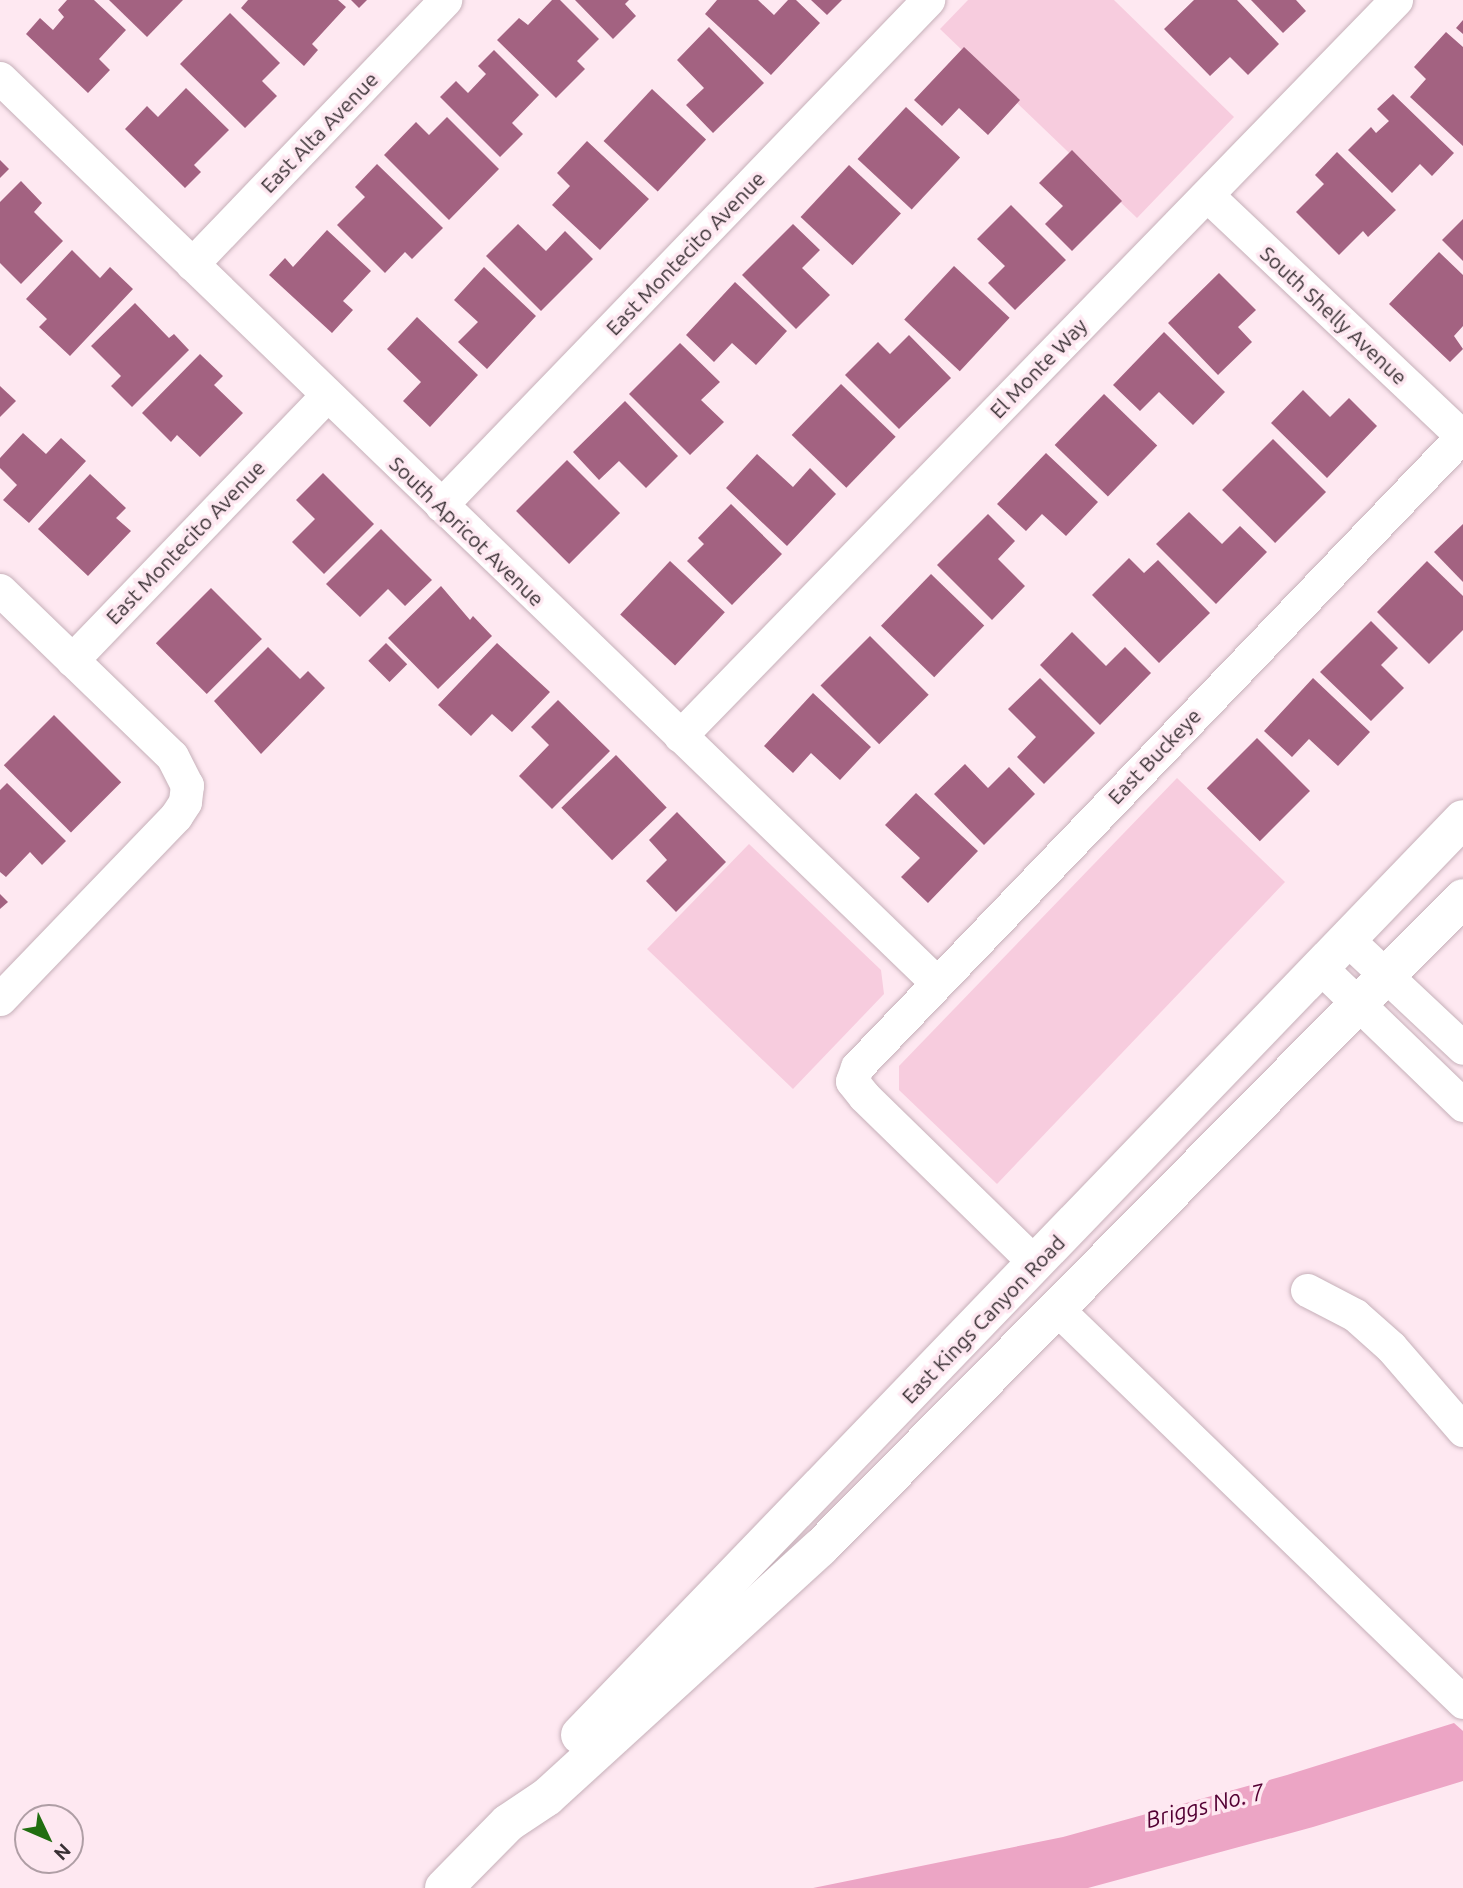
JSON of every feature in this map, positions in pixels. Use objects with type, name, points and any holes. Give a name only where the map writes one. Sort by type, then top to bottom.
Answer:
[{"type":"main road","name":"East Kings Canyon Road","points":[[508,1823],[533,1783],[1463,820]]},
{"type":"main road","name":"East Kings Canyon Road","points":[[444,1888],[508,1823],[547,1797],[867,1500],[1055,1307],[1222,1145],[1463,898]]},
{"type":"main road","points":[[867,1500],[925,1411],[1030,1298],[1037,1282],[1036,1264]]},
{"type":"street","name":"East Alta Avenue","points":[[192,264],[445,0]]},
{"type":"street","name":"East Montecito Avenue","points":[[441,505],[929,0]]},
{"type":"street","name":"El Monte Way","points":[[680,736],[1396,0]]},
{"type":"street","name":"South Apricot Avenue","points":[[0,78],[936,982]]},
{"type":"street","name":"South Shelly Avenue","points":[[1207,195],[1463,435]]},
{"type":"street","name":"East Montecito Avenue","points":[[72,660],[327,394]]},
{"type":"street","name":"East Buckeye","points":[[1036,1264],[852,1081],[857,1067],[1463,435]]},
{"type":"street","points":[[0,590],[172,756],[187,785],[185,802],[176,816],[0,999]]},
{"type":"street","points":[[1347,939],[1463,1048]]},
{"type":"street","points":[[1320,967],[1463,1104]]},
{"type":"street","points":[[1307,1290],[1355,1315],[1391,1347],[1463,1430]]},
{"type":"street","points":[[1055,1307],[1463,1702]]},
{"type":"shaded area","points":[[968,0],[1114,0],[1234,117],[1137,218],[940,29]]},
{"type":"shaded area","points":[[1177,778],[1285,882],[997,1184],[899,1090],[899,1066]]},
{"type":"shaded area","points":[[749,844],[881,970],[884,994],[793,1089],[647,949]]},
{"type":"water","name":"Briggs No. 7","points":[[1454,1723],[1463,1731],[1463,1781],[1313,1827],[1088,1888],[813,1888],[1063,1837],[1287,1775]]},
{"type":"building","points":[[67,0],[94,0],[126,30],[99,59],[110,70],[88,93],[26,34],[40,18],[53,30],[64,17],[58,10]]},
{"type":"building","points":[[109,0],[183,0],[147,37]]},
{"type":"building","points":[[248,0],[338,0],[346,7],[312,44],[318,50],[304,66],[241,8]]},
{"type":"building","points":[[351,0],[367,0],[359,8]]},
{"type":"building","points":[[552,0],[560,0],[599,39],[577,61],[585,69],[556,98],[497,40],[519,18],[528,25]]},
{"type":"building","points":[[575,0],[629,0],[625,4],[636,16],[613,39]]},
{"type":"building","points":[[717,0],[758,0],[774,15],[788,0],[796,0],[820,23],[771,75],[705,14]]},
{"type":"building","points":[[811,0],[842,0],[827,15]]},
{"type":"building","points":[[1194,0],[1237,0],[1279,44],[1248,75],[1230,57],[1210,76],[1164,29]]},
{"type":"building","points":[[1251,0],[1296,0],[1306,11],[1283,33]]},
{"type":"building","points":[[230,13],[280,63],[262,81],[277,96],[245,128],[180,64]]},
{"type":"building","points":[[1463,20],[1463,34],[1456,28]]},
{"type":"building","points":[[709,27],[764,83],[713,133],[686,105],[704,88],[677,60]]},
{"type":"building","points":[[1446,32],[1463,47],[1463,146],[1410,97],[1426,79],[1414,67]]},
{"type":"building","points":[[964,47],[1020,100],[988,135],[959,108],[942,126],[914,100]]},
{"type":"building","points":[[494,50],[539,95],[512,123],[523,134],[500,157],[440,97],[456,81],[468,93],[486,74],[478,66]]},
{"type":"building","points":[[186,88],[229,130],[194,165],[201,172],[185,188],[125,129],[147,106],[158,117]]},
{"type":"building","points":[[652,89],[706,139],[658,191],[604,141]]},
{"type":"building","points":[[1393,94],[1454,153],[1432,176],[1420,164],[1392,193],[1348,150],[1371,127],[1376,133],[1389,121],[1377,109]]},
{"type":"building","points":[[906,107],[960,157],[912,209],[858,159]]},
{"type":"building","points":[[447,117],[499,169],[449,220],[384,155],[416,122],[429,135]]},
{"type":"building","points":[[587,141],[649,199],[600,250],[552,205],[570,186],[557,173]]},
{"type":"building","points":[[1072,150],[1122,201],[1072,251],[1045,224],[1063,206],[1039,183]]},
{"type":"building","points":[[1337,152],[1396,210],[1368,237],[1363,231],[1339,255],[1296,212],[1324,184],[1315,175]]},
{"type":"building","points":[[0,160],[9,169],[0,178]]},
{"type":"building","points":[[377,164],[443,228],[412,259],[405,252],[385,273],[337,225],[365,197],[355,187]]},
{"type":"building","points":[[849,165],[901,213],[853,265],[801,217]]},
{"type":"building","points":[[21,181],[42,203],[34,212],[63,241],[21,284],[0,263],[0,202]]},
{"type":"building","points":[[1011,205],[1066,260],[1015,310],[988,283],[1005,266],[977,239]]},
{"type":"building","points":[[1463,219],[1463,261],[1442,240]]},
{"type":"building","points":[[518,224],[546,251],[565,231],[593,259],[541,311],[486,256]]},
{"type":"building","points":[[793,224],[820,250],[802,268],[830,295],[796,329],[742,275]]},
{"type":"building","points":[[327,230],[371,271],[343,301],[353,310],[332,333],[269,275],[285,258],[293,267]]},
{"type":"building","points":[[72,250],[100,278],[110,267],[133,289],[70,356],[39,327],[47,319],[26,299]]},
{"type":"building","points":[[1439,252],[1463,275],[1463,326],[1454,336],[1463,349],[1450,362],[1389,304]]},
{"type":"building","points":[[954,266],[1010,318],[960,371],[904,319]]},
{"type":"building","points":[[484,267],[536,316],[487,369],[458,342],[478,322],[454,300]]},
{"type":"building","points":[[1219,273],[1256,310],[1238,327],[1252,342],[1218,375],[1168,323]]},
{"type":"building","points":[[735,282],[787,331],[756,365],[732,343],[714,362],[686,335]]},
{"type":"building","points":[[135,303],[169,338],[174,334],[189,350],[132,407],[111,386],[121,376],[91,346]]},
{"type":"building","points":[[417,317],[478,375],[430,427],[403,401],[421,382],[387,349]]},
{"type":"building","points":[[1164,332],[1225,392],[1193,425],[1159,392],[1140,411],[1113,385]]},
{"type":"building","points":[[909,335],[951,378],[899,429],[845,375],[878,342],[890,354]]},
{"type":"building","points":[[680,343],[720,382],[701,400],[724,422],[690,455],[629,394]]},
{"type":"building","points":[[200,354],[223,376],[214,385],[243,413],[200,457],[177,435],[171,442],[142,413]]},
{"type":"building","points":[[841,384],[896,437],[846,488],[792,435]]},
{"type":"building","points":[[0,386],[16,401],[0,417]]},
{"type":"building","points":[[1303,390],[1330,417],[1349,398],[1377,426],[1327,478],[1271,423]]},
{"type":"building","points":[[1104,394],[1157,445],[1108,496],[1055,445]]},
{"type":"building","points":[[625,401],[678,456],[646,488],[619,461],[599,480],[573,452]]},
{"type":"building","points":[[23,433],[46,454],[61,438],[86,461],[29,523],[3,500],[17,485],[0,468],[0,458]]},
{"type":"building","points":[[1273,439],[1326,492],[1275,543],[1222,490]]},
{"type":"building","points":[[1046,453],[1098,502],[1066,536],[1042,514],[1026,531],[997,504]]},
{"type":"building","points":[[757,454],[793,487],[810,468],[836,494],[787,546],[726,488]]},
{"type":"building","points":[[567,460],[620,513],[569,564],[516,511]]},
{"type":"building","points":[[323,473],[374,524],[324,574],[292,542],[315,519],[296,500]]},
{"type":"building","points":[[90,474],[126,508],[116,518],[131,531],[88,576],[38,529]]},
{"type":"building","points":[[731,504],[782,554],[732,605],[687,561],[704,544],[698,538]]},
{"type":"building","points":[[1189,512],[1222,544],[1240,526],[1267,552],[1216,604],[1156,544]]},
{"type":"building","points":[[988,514],[1015,541],[998,559],[1025,586],[992,620],[937,565]]},
{"type":"building","points":[[1463,524],[1463,582],[1434,552]]},
{"type":"building","points":[[381,529],[432,580],[405,606],[388,589],[360,617],[326,584]]},
{"type":"building","points":[[1129,558],[1144,573],[1158,560],[1210,613],[1159,663],[1092,595]]},
{"type":"building","points":[[670,561],[725,612],[675,666],[620,614]]},
{"type":"building","points":[[1427,561],[1463,596],[1463,630],[1429,664],[1377,612]]},
{"type":"building","points":[[931,574],[984,625],[934,677],[881,626]]},
{"type":"building","points":[[441,586],[470,620],[473,616],[492,636],[438,689],[388,638]]},
{"type":"building","points":[[211,588],[262,639],[207,694],[156,643]]},
{"type":"building","points":[[1371,621],[1398,648],[1381,665],[1404,688],[1371,721],[1320,672]]},
{"type":"building","points":[[1072,632],[1106,666],[1125,647],[1151,673],[1100,725],[1040,665]]},
{"type":"building","points":[[870,636],[929,695],[879,744],[821,685]]},
{"type":"building","points":[[386,643],[407,664],[390,682],[368,661]]},
{"type":"building","points":[[497,643],[550,692],[512,732],[492,714],[471,736],[438,705]]},
{"type":"building","points":[[268,647],[300,679],[308,671],[325,688],[261,754],[214,701]]},
{"type":"building","points":[[1040,678],[1095,733],[1044,784],[1017,757],[1036,737],[1008,709]]},
{"type":"building","points":[[1313,678],[1370,732],[1338,766],[1309,739],[1292,757],[1264,731]]},
{"type":"building","points":[[813,693],[871,747],[840,780],[811,753],[793,773],[764,746]]},
{"type":"building","points":[[558,700],[610,751],[552,809],[519,776],[549,745],[531,727]]},
{"type":"building","points":[[54,715],[121,782],[71,832],[4,765]]},
{"type":"building","points":[[1257,738],[1310,791],[1260,841],[1207,788]]},
{"type":"building","points":[[616,755],[667,808],[612,860],[561,808]]},
{"type":"building","points":[[965,764],[988,788],[1009,767],[1035,794],[984,845],[934,794]]},
{"type":"building","points":[[7,783],[66,841],[42,865],[30,852],[6,877],[0,872],[0,790]]},
{"type":"building","points":[[916,793],[978,851],[928,903],[901,877],[920,858],[885,825]]},
{"type":"building","points":[[677,812],[726,862],[676,912],[646,881],[667,860],[649,840]]},
{"type":"building","points":[[0,894],[8,902],[0,909]]}]
